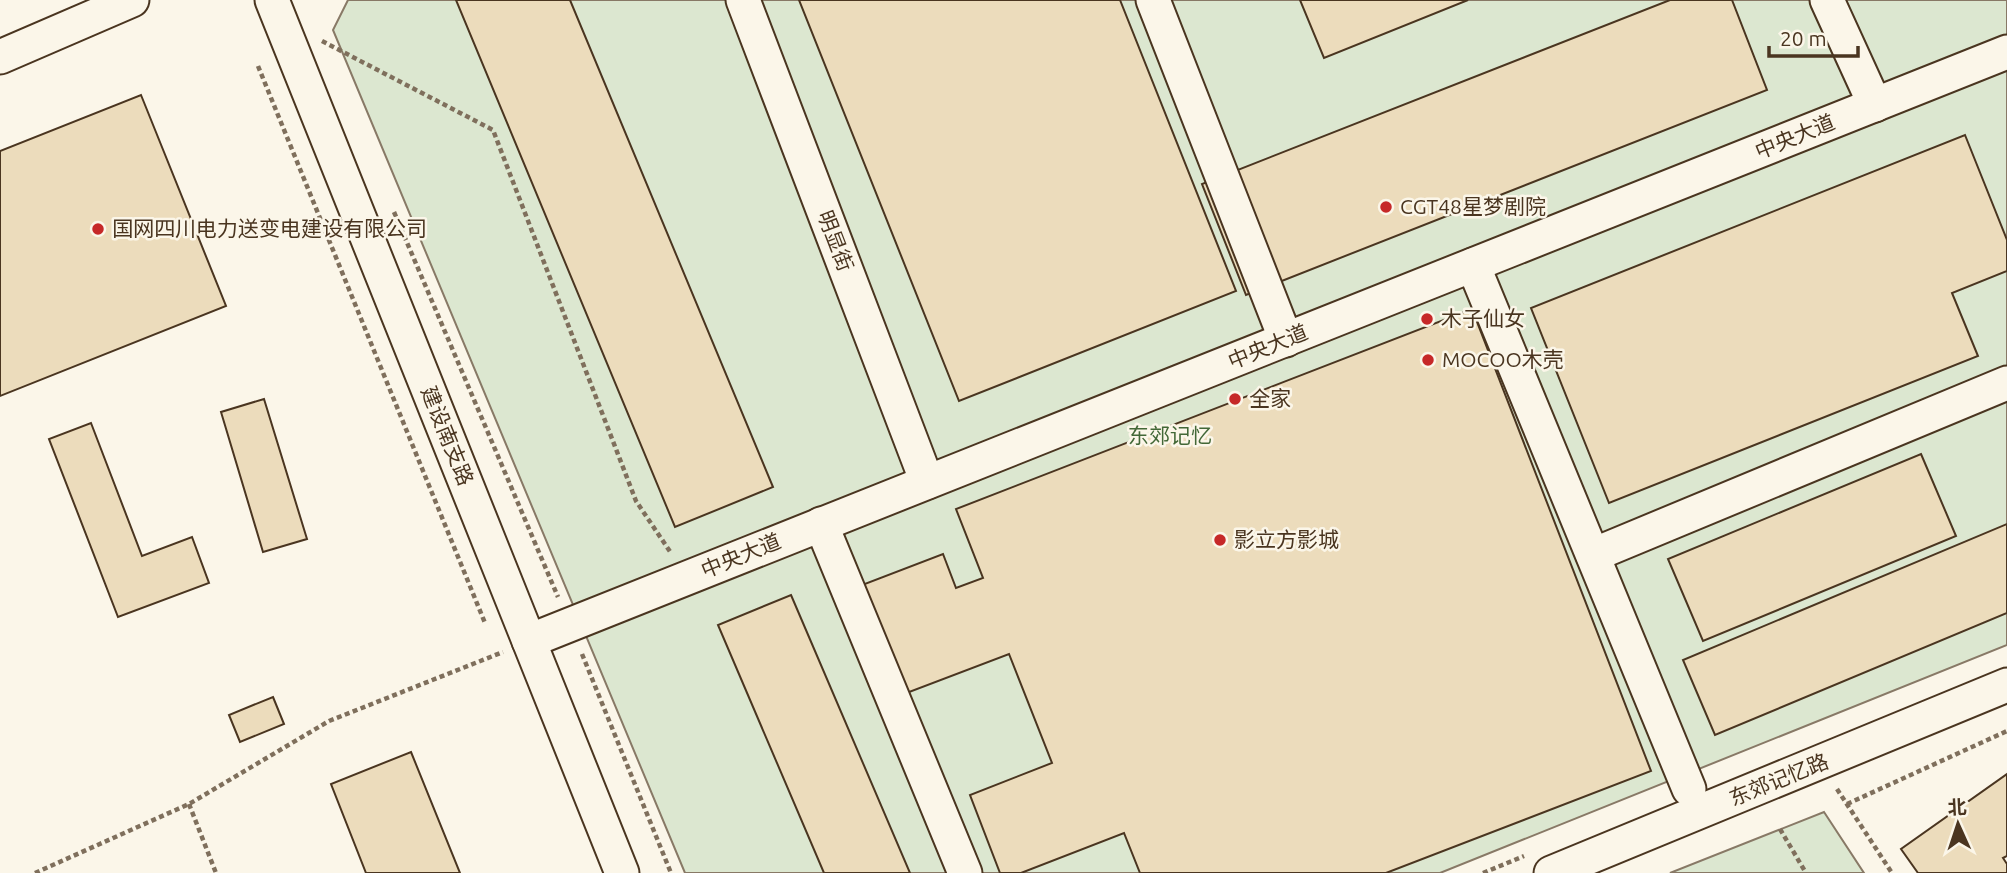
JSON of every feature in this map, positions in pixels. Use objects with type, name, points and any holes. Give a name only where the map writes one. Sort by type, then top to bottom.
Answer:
[{"type":"street","points":[[0,57],[132,0]]},
{"type":"street","name":"建设南支路","points":[[272,0],[622,873]]},
{"type":"street","name":"明显街","points":[[743,0],[927,482]]},
{"type":"street","points":[[1153,0],[1286,340]]},
{"type":"street","points":[[1827,0],[1875,105]]},
{"type":"street","name":"中央大道","points":[[529,640],[2007,52]]},
{"type":"street","points":[[1473,265],[1689,789]]},
{"type":"street","points":[[1593,555],[2007,383]]},
{"type":"street","points":[[821,524],[965,873]]},
{"type":"street","name":"东郊记忆路","points":[[1551,873],[2007,685]]},
{"type":"path","points":[[327,54],[321,41],[492,130],[636,501],[687,578]]},
{"type":"path","points":[[258,66],[487,629]]},
{"type":"path","points":[[391,206],[570,625],[671,873]]},
{"type":"path","points":[[35,873],[189,804],[329,721],[529,640]]},
{"type":"path","points":[[1847,804],[2007,731]]},
{"type":"path","points":[[1832,782],[1892,873]]},
{"type":"path","points":[[189,804],[216,873]]},
{"type":"path","points":[[1780,829],[1806,873]]},
{"type":"green space","name":"东郊记忆","points":[[348,0],[2007,0],[2007,645],[1440,873],[685,873],[333,30]]},
{"type":"green space","points":[[1824,812],[1864,873],[1670,873]]},
{"type":"building","points":[[456,0],[570,0],[773,487],[675,527]]},
{"type":"building","points":[[799,0],[1120,0],[1236,291],[959,401]]},
{"type":"building","points":[[1300,0],[1468,0],[1324,58]]},
{"type":"building","points":[[1670,0],[1732,0],[1767,90],[1246,295],[1202,184]]},
{"type":"building","name":"国网四川电力送变电建设有限公司","points":[[141,95],[226,306],[0,396],[0,151]]},
{"type":"building","points":[[1965,135],[2007,240],[2007,271],[1952,293],[1978,356],[1609,503],[1531,308]]},
{"type":"building","points":[[1472,309],[1651,771],[1386,873],[1140,873],[1124,833],[1021,873],[1000,873],[970,795],[1052,763],[1009,654],[904,694],[862,585],[943,554],[956,588],[983,578],[956,509]]},
{"type":"building","points":[[264,399],[307,539],[263,552],[221,412]]},
{"type":"building","points":[[91,423],[142,556],[192,537],[209,583],[118,617],[49,439]]},
{"type":"building","points":[[1921,454],[1956,536],[1703,641],[1668,559]]},
{"type":"building","points":[[2007,524],[2007,613],[1715,735],[1683,660]]},
{"type":"building","points":[[791,595],[910,873],[824,873],[718,625]]},
{"type":"building","points":[[273,697],[284,724],[240,742],[229,715]]},
{"type":"building","points":[[411,752],[460,873],[366,873],[331,784]]},
{"type":"building","points":[[2007,774],[2007,856],[2003,858],[2007,864],[2007,873],[1918,873],[1901,849]]},
{"type":"place","name":"CGT48星梦剧院","points":[[1386,207]]},
{"type":"place","name":"国网四川电力送变电建设有限公司","points":[[98,229]]},
{"type":"place","name":"木子仙女","points":[[1427,319]]},
{"type":"place","name":"MOCOO木壳","points":[[1428,360]]},
{"type":"place","name":"全家","points":[[1235,399]]},
{"type":"place","name":"影立方影城","points":[[1220,540]]}]
